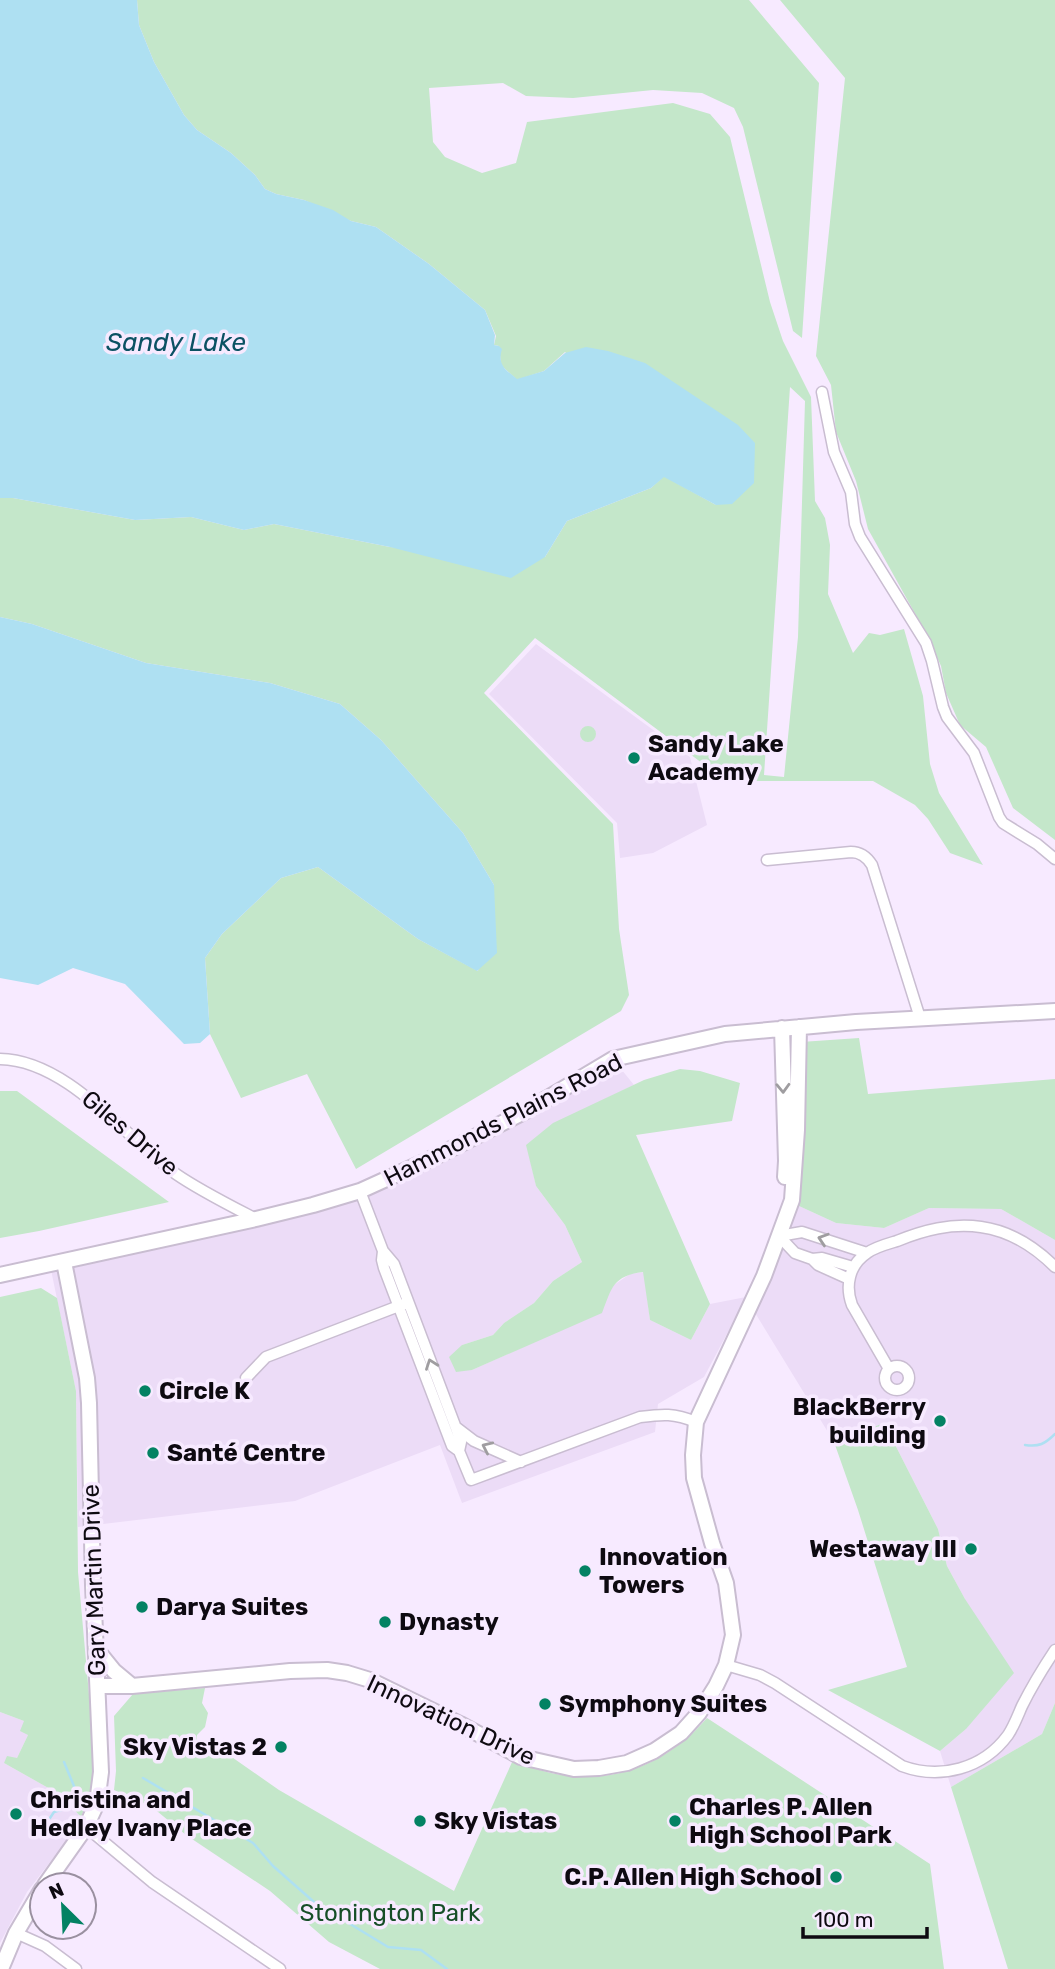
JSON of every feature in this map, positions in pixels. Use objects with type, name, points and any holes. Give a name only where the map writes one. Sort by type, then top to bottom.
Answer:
[{"type":"street","points":[[822,392],[834,452],[851,492],[855,524],[860,537],[926,643],[947,717],[974,752],[999,817],[1055,859]]},
{"type":"street","points":[[767,860],[851,852],[868,859],[920,1018]]},
{"type":"street","name":"Hammonds Plains Road","points":[[0,1275],[256,1219],[360,1191],[526,1111],[613,1059],[726,1034],[920,1018],[1055,1011]]},
{"type":"street","name":"Innovation Drive","points":[[98,1686],[132,1686],[290,1671],[327,1670],[347,1673],[370,1680],[521,1756],[574,1769],[627,1763],[654,1751],[681,1733],[699,1713],[716,1686],[726,1665],[733,1634],[726,1583],[694,1478],[696,1422],[764,1276],[792,1200],[799,1027]]},
{"type":"street","name":"Innovation Drive","points":[[779,1237],[786,1161],[782,1028]]},
{"type":"street","name":"Giles Drive","points":[[0,1059],[19,1060],[70,1084],[174,1172],[256,1219]]},
{"type":"street","points":[[360,1191],[383,1251],[384,1268],[403,1304],[456,1428],[461,1442],[459,1451]]},
{"type":"street","points":[[889,1369],[848,1294],[853,1267],[867,1253],[923,1231],[952,1226],[983,1227],[1013,1236],[1039,1251],[1055,1267]]},
{"type":"street","points":[[779,1237],[802,1232],[867,1253]]},
{"type":"street","points":[[779,1237],[795,1253],[853,1267]]},
{"type":"street","points":[[812,1259],[818,1265],[849,1279]]},
{"type":"street","name":"Gary Martin Drive","points":[[54,1871],[86,1827],[97,1803],[101,1772],[87,1378],[64,1262]]},
{"type":"street","points":[[246,1378],[266,1357],[403,1304]]},
{"type":"street","points":[[403,1304],[452,1446],[459,1451],[471,1480],[640,1417],[677,1414],[696,1422]]},
{"type":"street","points":[[456,1428],[474,1441],[521,1462]]},
{"type":"street","points":[[97,1650],[114,1671],[132,1686]]},
{"type":"street","points":[[726,1665],[760,1675],[775,1683],[902,1766],[919,1772],[937,1773],[974,1763],[992,1751],[1008,1734],[1055,1650]]},
{"type":"street","points":[[86,1827],[152,1882],[280,1969]]},
{"type":"street","name":"Gary Martin Drive","points":[[1,1969],[28,1913]]},
{"type":"street","points":[[16,1933],[44,1947],[76,1969]]},
{"type":"shaded area","points":[[536,644],[690,757],[707,825],[653,853],[620,858],[617,823],[489,694]]},
{"type":"shaded area","points":[[613,1059],[634,1085],[527,1145],[536,1186],[565,1225],[582,1262],[553,1281],[534,1303],[504,1323],[493,1335],[462,1345],[472,1370],[521,1348],[630,1274],[644,1272],[650,1320],[691,1340],[710,1304],[746,1297],[799,1206],[836,1223],[884,1228],[929,1208],[1001,1209],[1055,1240],[1055,1703],[1042,1734],[951,1787],[940,1751],[966,1729],[965,1599],[947,1566],[938,1529],[884,1423],[834,1442],[746,1298],[704,1377],[658,1404],[655,1432],[462,1503],[440,1445],[295,1501],[78,1527],[76,1391],[50,1265],[360,1191]]},
{"type":"shaded area","points":[[0,1712],[24,1721],[28,1735],[17,1758],[4,1763],[59,1794],[81,1817],[43,1871],[28,1871],[28,1891],[0,1943]]},
{"type":"green space","points":[[137,0],[749,0],[819,83],[802,338],[793,331],[743,127],[734,108],[702,93],[653,90],[573,98],[526,96],[503,83],[429,88],[433,142],[445,157],[482,173],[516,163],[527,122],[673,103],[710,114],[730,137],[770,302],[783,341],[811,397],[815,501],[825,518],[830,545],[828,594],[853,653],[869,633],[880,635],[904,629],[923,696],[930,764],[939,793],[983,865],[950,853],[928,819],[915,805],[873,781],[726,781],[535,638],[484,693],[613,824],[619,929],[629,995],[621,1011],[356,1169],[307,1074],[241,1098],[210,1034],[205,958],[222,934],[281,878],[318,867],[418,939],[478,971],[494,885],[463,833],[381,740],[340,704],[270,683],[146,663],[32,624],[0,617],[0,498],[135,520],[191,517],[244,530],[274,524],[390,547],[545,557],[567,521],[651,488],[664,476],[716,505],[565,352],[544,371],[517,380],[501,365],[499,346],[494,345],[496,336],[485,310],[429,264],[376,227],[351,221],[304,200],[265,189],[255,175],[231,153],[197,130],[184,115],[154,62],[139,25]],"holes":[[[790,387],[805,401],[798,637],[784,777],[764,775]]]},
{"type":"green space","points":[[780,0],[1055,0],[1055,840],[1013,808],[986,747],[960,725],[946,693],[941,666],[928,637],[868,529],[856,481],[836,432],[831,385],[816,356],[845,78]]},
{"type":"green space","points":[[588,726],[594,728],[594,740],[588,742],[582,740],[580,734],[582,728]]},
{"type":"green space","points":[[859,1038],[868,1094],[1055,1079],[1055,1240],[1001,1209],[929,1208],[884,1228],[836,1223],[799,1206],[803,1133],[801,1042]]},
{"type":"green space","points":[[680,1069],[700,1071],[740,1083],[732,1121],[636,1135],[710,1304],[691,1340],[650,1320],[643,1272],[625,1276],[615,1284],[602,1313],[472,1370],[456,1372],[449,1357],[462,1345],[493,1335],[504,1323],[534,1303],[553,1281],[582,1262],[565,1225],[536,1186],[526,1145],[553,1123],[644,1080]]},
{"type":"green space","points":[[0,1091],[17,1091],[169,1202],[0,1238]]},
{"type":"green space","points":[[41,1288],[57,1298],[76,1391],[78,1572],[93,1765],[91,1793],[81,1817],[59,1794],[4,1763],[7,1756],[17,1758],[28,1735],[20,1731],[24,1721],[0,1712],[0,1297]]},
{"type":"green space","points":[[884,1423],[938,1529],[947,1566],[965,1599],[1014,1673],[966,1729],[940,1751],[828,1690],[907,1667],[834,1442]]},
{"type":"green space","name":"Charles P. Allen High School Park","points":[[205,1688],[202,1703],[208,1713],[205,1727],[197,1735],[197,1742],[216,1746],[279,1790],[454,1891],[513,1760],[566,1776],[618,1774],[665,1754],[687,1738],[707,1718],[930,1864],[944,1969],[380,1969],[329,1942],[270,1891],[186,1835],[152,1807],[114,1790],[114,1716],[133,1694]]},
{"type":"green space","points":[[1055,1703],[1055,1969],[1008,1969],[951,1787],[1042,1734]]},
{"type":"water","name":"Sandy Lake","points":[[0,0],[137,0],[139,25],[154,62],[184,115],[197,130],[231,153],[255,175],[265,189],[333,210],[351,221],[376,227],[429,264],[485,310],[495,335],[494,345],[502,349],[502,363],[517,379],[544,371],[565,353],[586,347],[645,363],[738,425],[755,443],[754,483],[732,504],[716,505],[664,477],[651,488],[567,521],[545,557],[511,578],[390,547],[274,524],[244,530],[191,517],[135,520],[0,498]]},
{"type":"water","points":[[0,617],[32,624],[146,663],[270,683],[340,704],[381,740],[463,833],[494,885],[497,953],[477,971],[418,939],[318,867],[281,878],[222,934],[205,958],[210,1034],[200,1043],[184,1044],[125,984],[73,968],[38,985],[0,978]]},
{"type":"waterway","points":[[1025,1445],[1042,1444],[1055,1434]]},
{"type":"waterway","points":[[64,1762],[74,1786],[73,1799]]},
{"type":"waterway","points":[[143,1778],[253,1843],[273,1866],[314,1902],[388,1947],[421,1950],[447,1969]]},
{"type":"waterway","points":[[50,1818],[54,1812],[68,1808]]},
{"type":"place","name":"Sandy Lake Academy","points":[[634,758]]},
{"type":"place","name":"Circle K","points":[[145,1391]]},
{"type":"place","name":"BlackBerry building","points":[[940,1421]]},
{"type":"place","name":"Santé Centre","points":[[153,1453]]},
{"type":"place","name":"Westaway III","points":[[971,1549]]},
{"type":"place","name":"Innovation Towers","points":[[585,1571]]},
{"type":"place","name":"Darya Suites","points":[[142,1607]]},
{"type":"place","name":"Dynasty","points":[[385,1622]]},
{"type":"place","name":"Symphony Suites","points":[[545,1704]]},
{"type":"place","name":"Sky Vistas 2","points":[[281,1747]]},
{"type":"place","name":"Christina and Hedley Ivany Place","points":[[16,1814]]},
{"type":"place","name":"Sky Vistas","points":[[420,1821]]},
{"type":"place","name":"Charles P. Allen High School Park","points":[[675,1821]]},
{"type":"place","name":"C.P. Allen High School","points":[[836,1877]]},
{"type":"park label","name":"Stonington Park","points":[[390,1913]]}]
